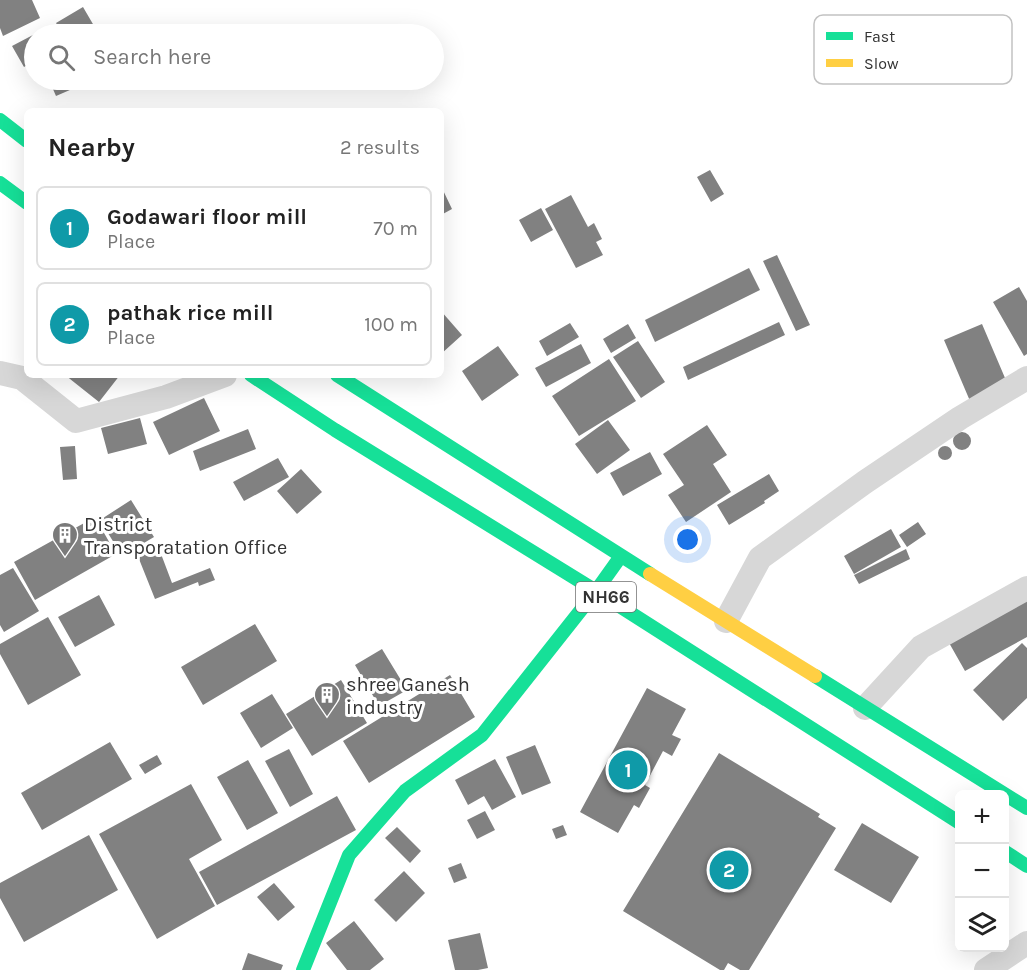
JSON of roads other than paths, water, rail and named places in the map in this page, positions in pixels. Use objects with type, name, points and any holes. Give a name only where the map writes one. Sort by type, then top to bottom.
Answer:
[{"type":"main road","points":[[0,120],[24,139]]},
{"type":"main road","points":[[0,183],[24,201]]},
{"type":"main road","name":"NH66","points":[[256,378],[955,820]]},
{"type":"main road","name":"NH66","points":[[342,378],[621,556],[1027,808]]},
{"type":"main road","points":[[303,970],[349,855],[405,791],[482,735],[621,556]]},
{"type":"main road","points":[[1009,854],[1027,866]]},
{"type":"street","points":[[0,373],[22,378],[76,421],[166,397],[217,378]]},
{"type":"street","points":[[726,621],[760,558],[865,482],[960,418],[1027,378]]},
{"type":"street","points":[[865,708],[921,647],[1027,588]]},
{"type":"street","points":[[986,970],[1027,943]]},
{"type":"place","name":"District Transporatation Office","points":[[65,558]]},
{"type":"place","name":"shree Ganesh industry","points":[[327,718]]},
{"type":"place","name":"Godawari floor mill","points":[[628,770]]},
{"type":"place","name":"pathak rice mill","points":[[729,870]]}]
